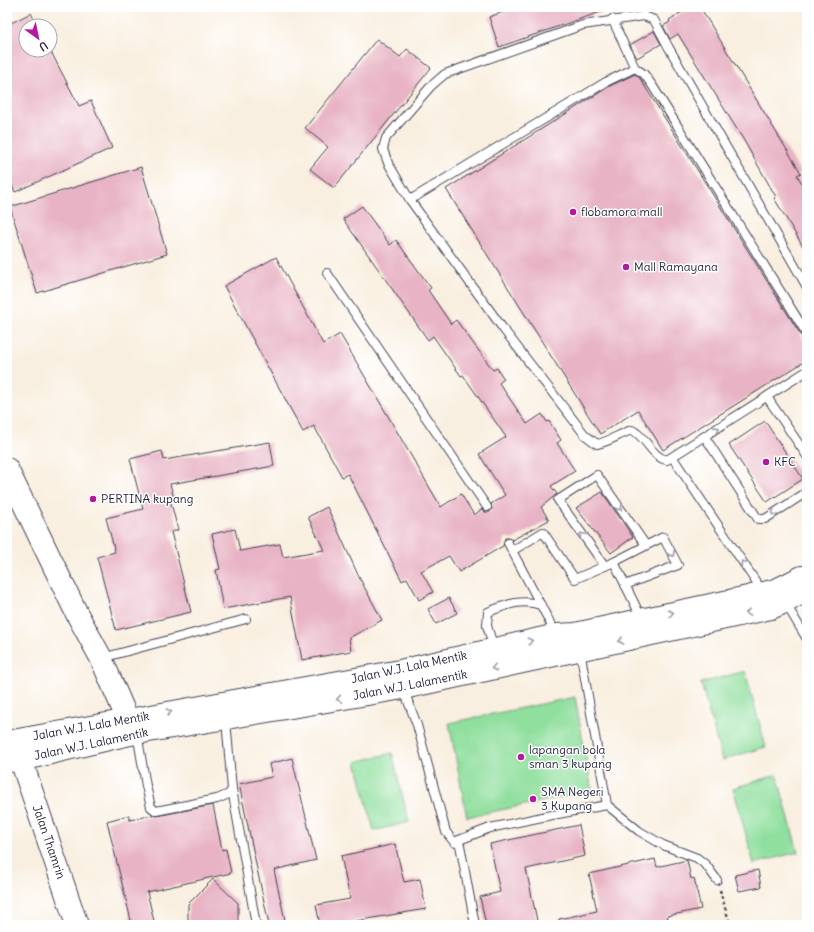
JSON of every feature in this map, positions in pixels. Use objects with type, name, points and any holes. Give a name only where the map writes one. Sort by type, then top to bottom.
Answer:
[{"type":"main road","points":[[7,468],[101,658],[130,729]]},
{"type":"main road","name":"Jalan W.J. Lala Mentik","points":[[13,751],[130,729],[147,716],[225,709],[401,679],[494,649],[565,643],[642,619],[774,598],[807,575]]},
{"type":"main road","name":"Jalan W.J. Lalamentik","points":[[401,679],[807,590]]},
{"type":"main road","name":"Jalan Thamrin","points":[[13,751],[77,925]]},
{"type":"lane","points":[[807,287],[654,20],[644,16],[612,19],[583,25],[445,74],[431,86],[386,138],[384,149],[388,163],[410,200],[504,330],[585,435],[597,444],[610,442],[632,430],[641,436],[662,459],[667,460],[673,458],[807,371]]},
{"type":"lane","points":[[612,19],[634,68],[644,74],[652,85],[807,334]]},
{"type":"lane","points":[[410,200],[606,82],[634,68]]},
{"type":"lane","points":[[327,273],[487,507]]},
{"type":"lane","points":[[767,397],[807,456]]},
{"type":"lane","points":[[705,437],[758,519],[765,519],[807,492]]},
{"type":"lane","points":[[673,458],[774,598],[807,639]]},
{"type":"lane","points":[[605,566],[558,500],[597,475],[645,544]]},
{"type":"lane","points":[[512,551],[543,532],[575,579],[614,562],[645,544],[663,537],[678,565],[625,585]]},
{"type":"lane","points":[[508,543],[541,605],[565,643],[607,805],[639,831],[663,845],[697,858],[706,865],[717,880]]},
{"type":"lane","points":[[614,562],[642,619]]},
{"type":"lane","points":[[494,649],[487,626],[488,612],[512,602],[532,601],[541,605]]},
{"type":"lane","points":[[101,658],[246,619]]},
{"type":"lane","points":[[401,679],[417,725],[446,832],[454,842],[460,845],[475,925]]},
{"type":"lane","points":[[225,709],[232,789],[256,925]]},
{"type":"lane","points":[[130,729],[146,786],[156,811],[217,799],[229,794],[232,789]]},
{"type":"lane","points":[[454,842],[490,828],[607,805]]},
{"type":"path","points":[[717,880],[730,925]]},
{"type":"green space","points":[[745,671],[766,747],[722,760],[701,683]]},
{"type":"green space","name":"lapangan bola sman 3 kupang","points":[[575,697],[592,791],[467,817],[449,723]]},
{"type":"green space","points":[[392,753],[409,822],[374,831],[356,762]]},
{"type":"green space","points":[[777,775],[798,852],[754,864],[733,788]]},
{"type":"building","points":[[517,7],[609,7],[609,9],[499,47],[489,17]]},
{"type":"building","points":[[690,7],[700,7],[801,173],[797,175],[807,192],[807,253],[774,198],[776,197],[743,139],[678,34],[670,39],[663,26],[670,22],[669,20]]},
{"type":"building","points":[[31,13],[33,18],[21,18]]},
{"type":"building","points":[[18,20],[18,58],[54,58],[79,106],[91,101],[112,148],[15,192],[7,175],[7,25]]},
{"type":"building","points":[[654,31],[661,44],[637,58],[630,45]]},
{"type":"building","points":[[377,39],[400,57],[407,49],[431,68],[334,188],[310,169],[328,147],[305,128]]},
{"type":"building","name":"Mall Ramayana","points":[[635,74],[639,77],[807,345],[807,360],[663,450],[638,410],[600,434],[446,189],[610,86]]},
{"type":"building","points":[[141,167],[167,254],[37,293],[10,207]]},
{"type":"building","points":[[362,206],[390,245],[396,240],[431,288],[428,290],[451,324],[456,320],[493,370],[497,368],[504,379],[499,383],[527,424],[542,414],[547,422],[549,421],[561,440],[557,443],[575,471],[551,486],[557,494],[541,507],[549,520],[512,540],[505,538],[503,546],[459,572],[449,556],[421,571],[433,592],[419,600],[407,578],[402,581],[348,474],[342,477],[314,426],[303,432],[224,286],[276,257],[323,344],[340,334],[441,507],[461,494],[474,515],[482,509],[485,512],[490,512],[492,509],[491,504],[505,495],[479,454],[506,437],[463,375],[461,376],[433,336],[428,340],[343,219]]},
{"type":"building","name":"KFC","points":[[765,421],[803,479],[767,502],[729,445]]},
{"type":"building","points":[[270,442],[274,466],[170,484],[174,498],[170,499],[178,530],[171,532],[191,612],[116,630],[97,557],[115,552],[106,518],[143,509],[130,459],[162,451],[164,460]]},
{"type":"building","points":[[602,492],[633,537],[611,553],[576,508]]},
{"type":"building","points":[[327,507],[359,577],[382,620],[349,638],[351,651],[302,660],[290,597],[223,609],[216,570],[220,569],[212,534],[235,529],[240,551],[280,544],[283,557],[324,550],[308,517]]},
{"type":"building","points":[[449,598],[457,613],[436,624],[428,609]]},
{"type":"building","points":[[292,758],[316,860],[274,870],[286,925],[269,925],[239,784],[272,777],[269,764]]},
{"type":"building","points":[[213,805],[222,850],[226,849],[231,873],[147,892],[155,925],[132,925],[107,821],[129,815],[130,820]]},
{"type":"building","points":[[579,825],[585,856],[526,869],[538,925],[486,925],[480,897],[500,892],[490,844]]},
{"type":"building","points":[[395,844],[404,882],[420,879],[426,909],[350,922],[350,925],[320,925],[316,905],[350,899],[341,856]]},
{"type":"building","points":[[655,859],[657,867],[687,860],[691,879],[694,878],[701,909],[667,916],[669,923],[659,925],[560,925],[559,919],[597,911],[589,874]]},
{"type":"building","points":[[758,870],[761,887],[739,891],[735,875]]},
{"type":"building","points":[[213,879],[238,903],[238,925],[188,925],[188,904]]},
{"type":"place","name":"flobamora mall","points":[[573,212]]},
{"type":"place","name":"Mall Ramayana","points":[[626,267]]},
{"type":"place","name":"KFC","points":[[766,462]]},
{"type":"place","name":"PERTINA kupang","points":[[93,499]]},
{"type":"place","name":"lapangan bola sman 3 kupang","points":[[521,757]]},
{"type":"place","name":"SMA Negeri 3 Kupang","points":[[533,799]]}]
